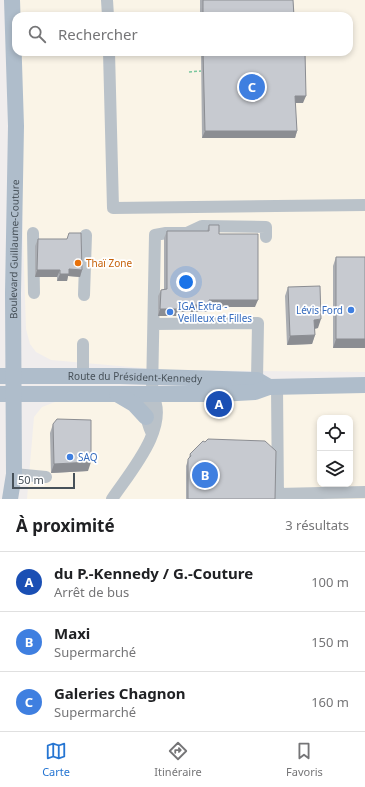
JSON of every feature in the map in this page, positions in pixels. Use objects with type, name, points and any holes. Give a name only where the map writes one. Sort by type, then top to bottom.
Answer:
[{"type":"main road","name":"Boulevard Guillaume-Couture","points":[[12,0],[12,12]]},
{"type":"main road","name":"Boulevard Guillaume-Couture","points":[[10,499],[14,474],[7,394],[7,376],[16,126],[14,56]]},
{"type":"main road","name":"Route du Président-Kennedy","points":[[7,376],[152,377],[268,384],[365,384]]},
{"type":"main road","name":"Route du Président-Kennedy","points":[[7,394],[219,394],[255,392],[268,384]]},
{"type":"main road","points":[[116,394],[134,404],[146,417]]},
{"type":"main road","points":[[0,484],[4,499]]},
{"type":"street","points":[[107,0],[108,12]]},
{"type":"street","points":[[109,56],[113,208],[365,205]]},
{"type":"street","points":[[152,434],[146,421],[146,417],[147,403],[152,394],[155,235],[187,233],[202,226],[266,227],[266,236]]},
{"type":"street","points":[[32,233],[34,293]]},
{"type":"street","points":[[84,294],[86,235]]},
{"type":"street","points":[[154,324],[258,323],[268,384],[278,496],[330,490],[365,492]]},
{"type":"street","points":[[83,344],[83,376]]},
{"type":"street","points":[[112,499],[151,440],[156,422],[157,407],[157,402],[152,394]]},
{"type":"street","points":[[14,474],[46,477]]},
{"type":"path","points":[[189,72],[201,71]]},
{"type":"shaded area","points":[[16,0],[365,0],[365,372],[165,370],[51,360],[36,352],[30,344],[26,329],[17,56],[353,56],[353,12],[16,12]]},
{"type":"shaded area","points":[[365,391],[365,499],[27,499],[34,417],[42,407],[55,402]]},
{"type":"building","points":[[203,0],[293,0],[294,12],[203,12]]},
{"type":"building","points":[[203,56],[305,56],[306,96],[295,96],[297,131],[205,131]]},
{"type":"building","points":[[209,225],[219,225],[219,234],[258,234],[258,300],[209,300],[209,305],[179,305],[179,309],[160,309],[161,290],[167,289],[167,231],[209,231]]},
{"type":"building","points":[[69,233],[81,233],[82,270],[69,269],[69,274],[60,274],[60,270],[37,270],[38,239],[67,239]]},
{"type":"building","points":[[336,257],[365,257],[365,339],[336,339]]},
{"type":"building","points":[[320,286],[321,319],[314,320],[315,335],[290,336],[288,287]]},
{"type":"building","name":"SAQ","points":[[57,419],[91,420],[91,462],[54,464],[53,424]]},
{"type":"building","points":[[208,439],[265,441],[276,451],[275,499],[188,499],[188,459],[191,456],[190,454],[203,441],[205,442]]},
{"type":"place","name":"Galeries Chagnon","points":[[252,87]]},
{"type":"place","name":"Thaï Zone","points":[[78,263]]},
{"type":"place","name":"Lévis Ford","points":[[351,310]]},
{"type":"place","name":"IGA Extra - Veilleux et Filles","points":[[170,312]]},
{"type":"place","name":"du P.-Kennedy / G.-Couture","points":[[219,404]]},
{"type":"place","name":"SAQ","points":[[70,457]]},
{"type":"place","name":"Maxi","points":[[205,475]]}]
